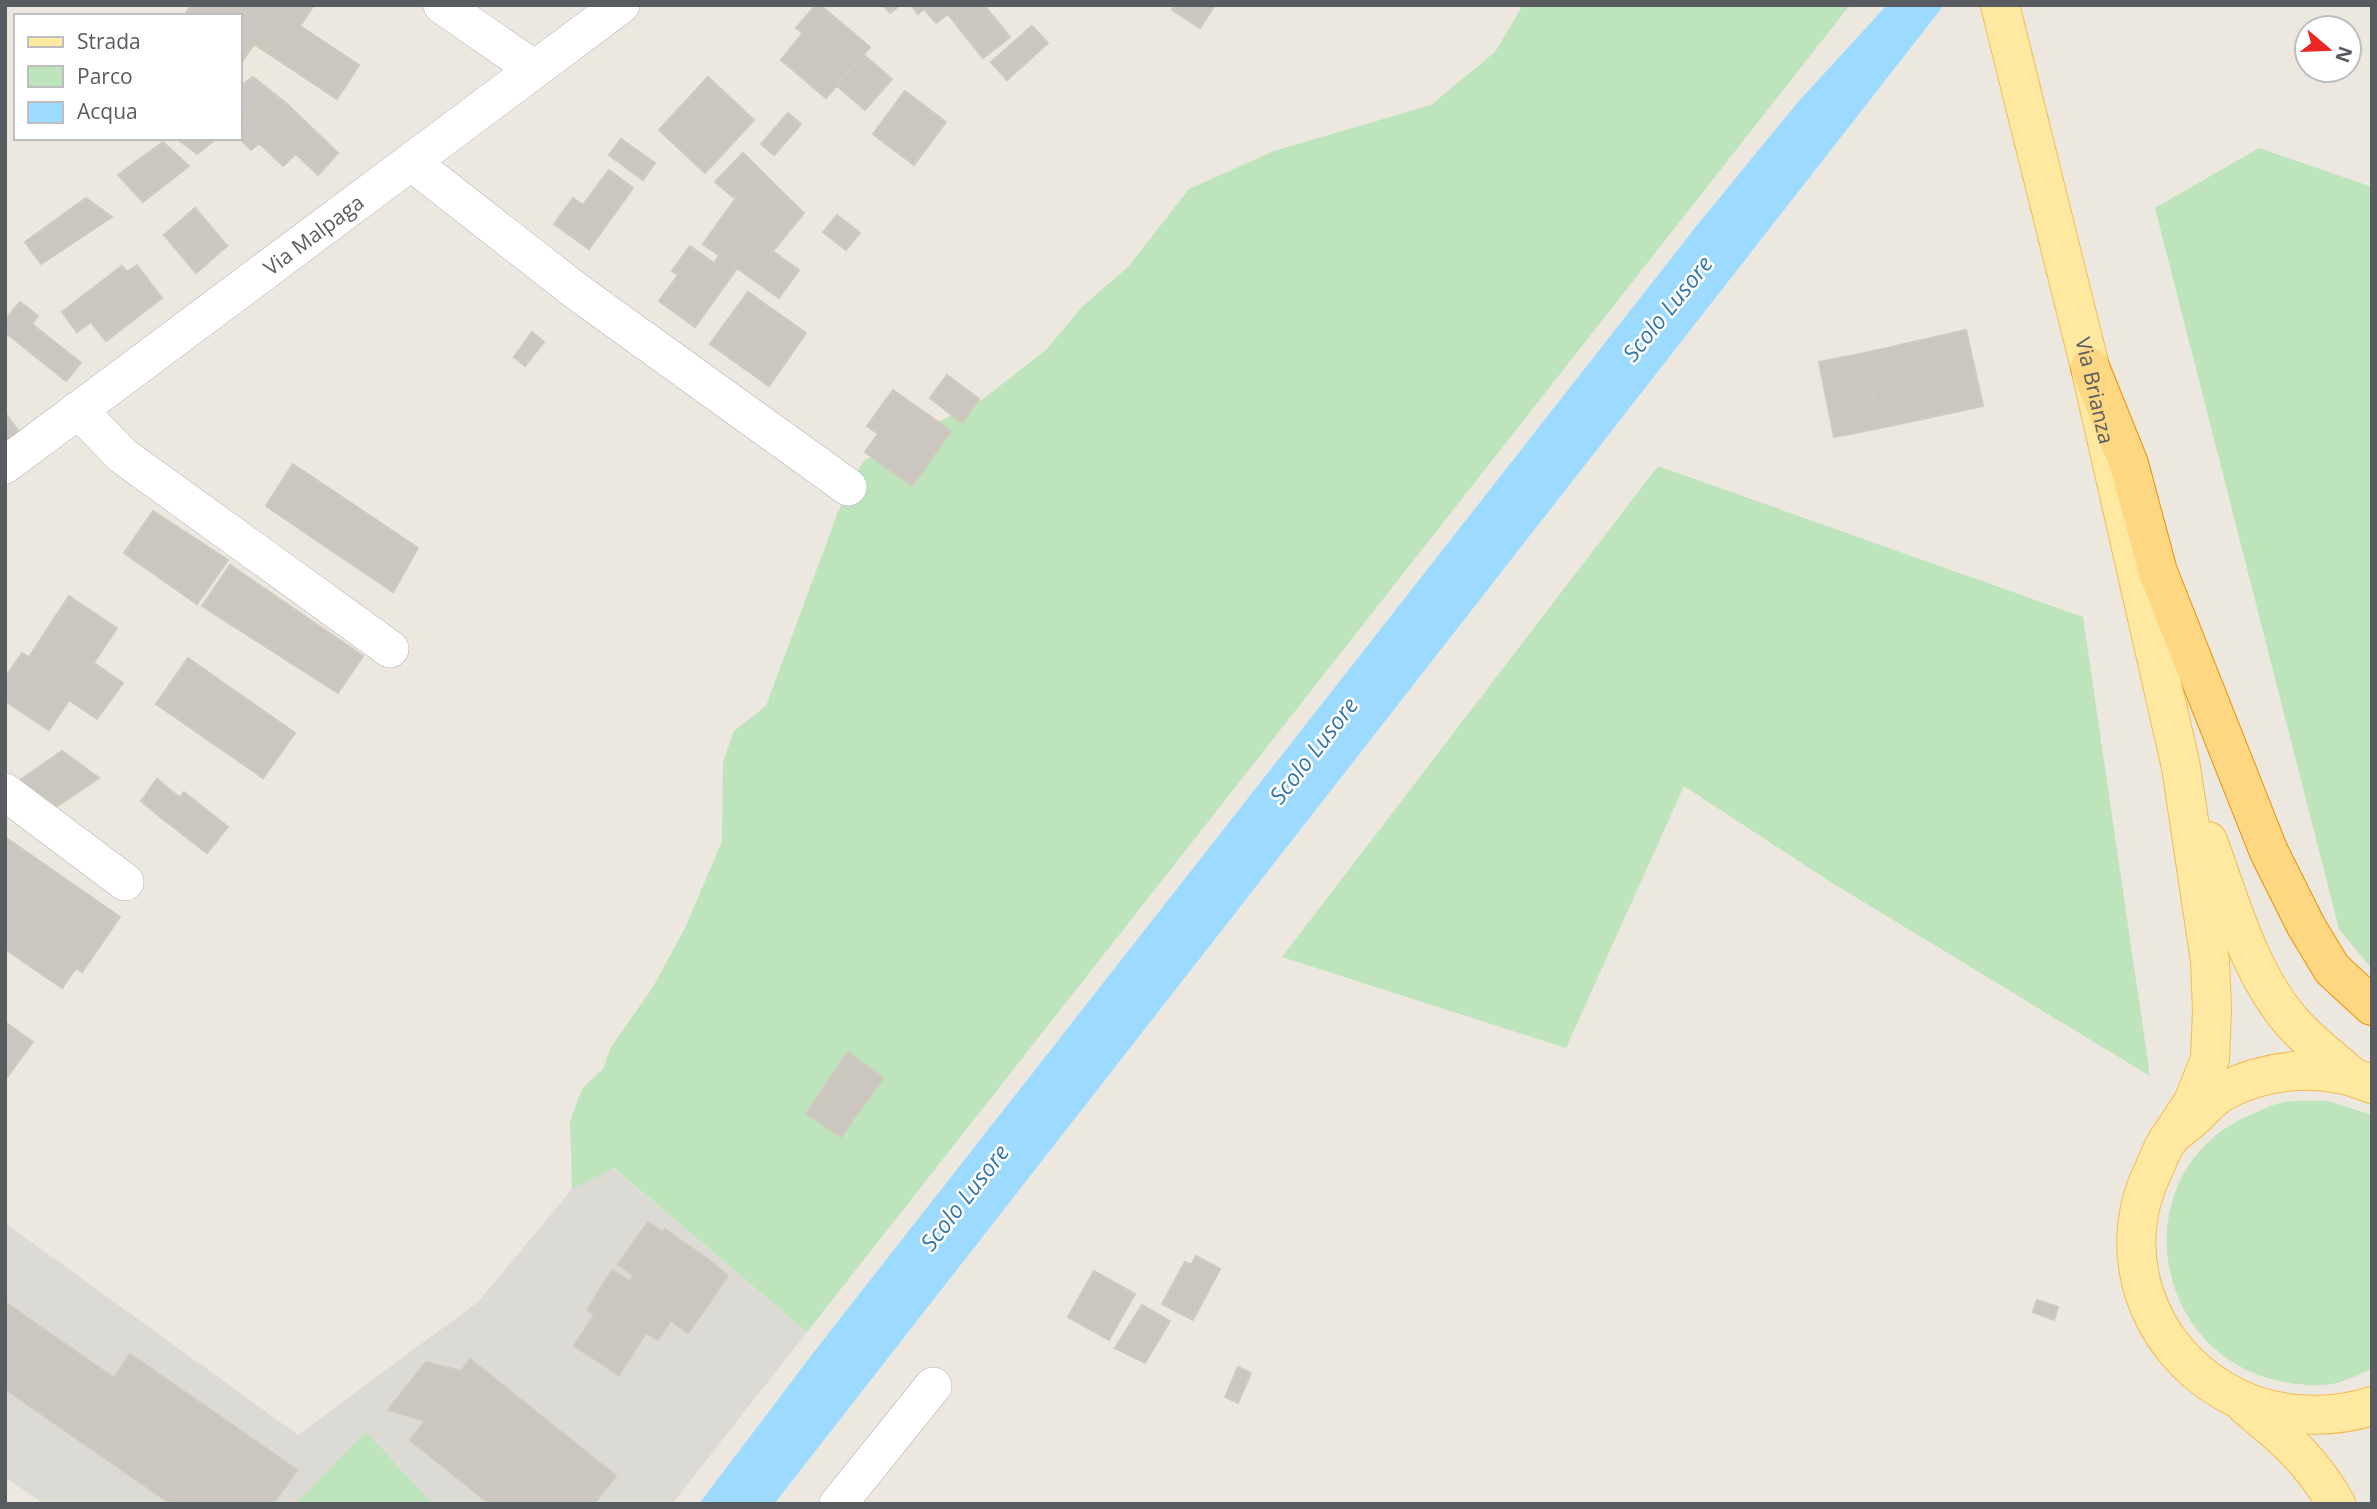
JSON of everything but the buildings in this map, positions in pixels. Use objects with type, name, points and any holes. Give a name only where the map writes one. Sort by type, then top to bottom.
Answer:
[{"type":"highway","points":[[2090,366],[2129,464],[2158,572],[2269,852],[2306,926],[2332,969],[2372,1006]]},
{"type":"main road","name":"Via Brianza","points":[[2001,10],[2090,366],[2181,767]]},
{"type":"main road","points":[[2181,767],[2239,924],[2266,985],[2292,1023],[2361,1080]]},
{"type":"main road","points":[[2181,767],[2210,961],[2210,1059],[2193,1102],[2168,1140],[2142,1192],[2134,1242],[2141,1290],[2163,1337],[2200,1378],[2242,1402],[2300,1451],[2321,1475],[2336,1504]]},
{"type":"main road","points":[[2168,1140],[2222,1092],[2269,1074],[2312,1070],[2361,1080]]},
{"type":"main road","points":[[2242,1402],[2300,1414],[2346,1414],[2372,1406]]},
{"type":"street","points":[[442,5],[534,69]]},
{"type":"street","name":"Via Malpaga","points":[[5,465],[621,5]]},
{"type":"street","points":[[411,162],[576,291],[848,487]]},
{"type":"street","points":[[78,410],[123,456],[390,649]]},
{"type":"street","points":[[5,792],[125,882]]},
{"type":"street","points":[[838,1504],[933,1386]]},
{"type":"shaded area","points":[[613,1168],[807,1332],[672,1504],[433,1504],[366,1433],[295,1504],[44,1504],[5,1477],[5,1223],[298,1435],[478,1302],[572,1189]]},
{"type":"green space","points":[[1523,5],[1850,5],[807,1332],[614,1168],[572,1189],[570,1121],[582,1089],[603,1069],[611,1047],[653,987],[685,928],[722,841],[723,761],[734,731],[766,706],[838,512],[863,461],[983,399],[1046,350],[1081,308],[1128,267],[1189,189],[1274,151],[1431,105],[1495,52]]},
{"type":"green space","points":[[2259,148],[2372,187],[2372,969],[2339,929],[2155,208]]},
{"type":"green space","points":[[1658,466],[2083,617],[2150,1076],[1829,881],[1684,786],[1566,1048],[1282,957]]},
{"type":"green space","points":[[2292,1101],[2328,1101],[2372,1115],[2372,1369],[2337,1383],[2301,1384],[2279,1381],[2235,1363],[2201,1335],[2179,1298],[2168,1257],[2169,1215],[2183,1175],[2210,1141],[2250,1115],[2272,1105]]},
{"type":"green space","points":[[366,1432],[433,1504],[295,1504]]},
{"type":"water","name":"Scolo Lusore","points":[[1887,5],[1944,5],[774,1504],[699,1504],[817,1348],[1702,219],[1798,102]]}]
